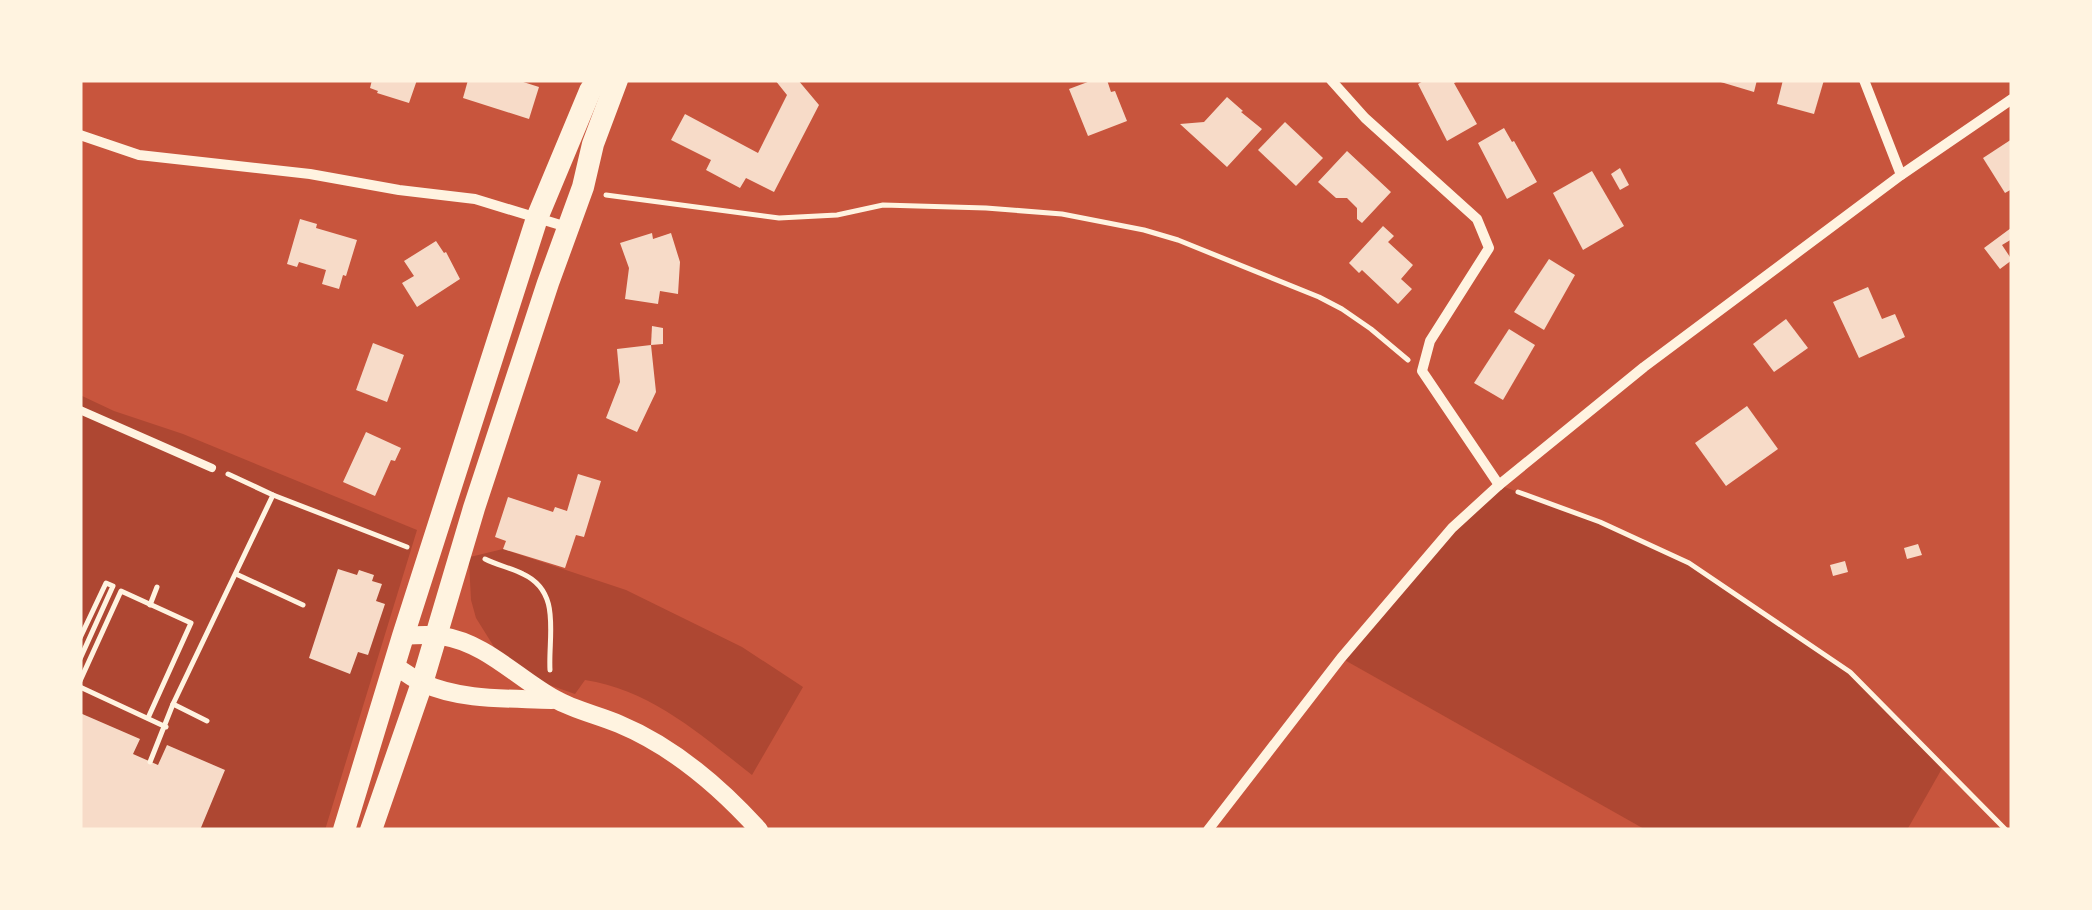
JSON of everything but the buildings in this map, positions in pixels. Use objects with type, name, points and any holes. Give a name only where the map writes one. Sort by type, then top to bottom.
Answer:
[{"type":"main road","points":[[344,830],[537,218],[590,90],[598,80]]},
{"type":"main road","points":[[372,830],[422,683],[464,537],[617,80]]},
{"type":"street","points":[[1331,80],[1365,118],[1477,218],[1488,248],[1430,341],[1422,371],[1499,485]]},
{"type":"street","points":[[1864,80],[1901,175]]},
{"type":"street","points":[[1208,830],[1341,658],[1452,528],[1499,485],[1644,367],[1901,175],[2012,99]]},
{"type":"street","points":[[80,135],[140,154],[475,199],[568,228]]},
{"type":"street","points":[[403,636],[435,635],[462,641],[556,700],[621,724],[661,745],[733,801],[759,830]]},
{"type":"street","points":[[395,666],[444,691],[556,700]]},
{"type":"lane","points":[[80,410],[212,468]]},
{"type":"path","points":[[600,194],[779,218],[837,215],[883,206],[986,208],[1062,214],[1144,230],[1319,297],[1372,328],[1422,371]]},
{"type":"path","points":[[212,468],[429,554]]},
{"type":"path","points":[[1499,485],[1600,522],[1689,563],[1850,672],[2006,830]]},
{"type":"path","points":[[150,762],[173,704],[272,495]]},
{"type":"path","points":[[464,537],[486,560],[526,575],[540,585],[549,601],[550,673],[556,679]]},
{"type":"path","points":[[236,574],[303,605]]},
{"type":"path","points":[[80,638],[106,582],[113,586],[80,659]]},
{"type":"path","points":[[150,605],[158,587]]},
{"type":"path","points":[[148,718],[190,622],[121,591],[80,684],[148,718],[166,727]]},
{"type":"path","points":[[173,704],[207,721]]},
{"type":"shaded area","points":[[80,395],[417,530],[325,830],[80,830]]},
{"type":"shaded area","points":[[1499,485],[1600,522],[1689,563],[1850,672],[1944,765],[1907,830],[1646,830],[1341,658],[1452,528]]},
{"type":"shaded area","points":[[503,549],[626,590],[742,647],[803,687],[752,775],[674,716],[632,693],[585,680],[575,694],[538,681],[496,650],[476,618],[469,561],[470,557]]}]
